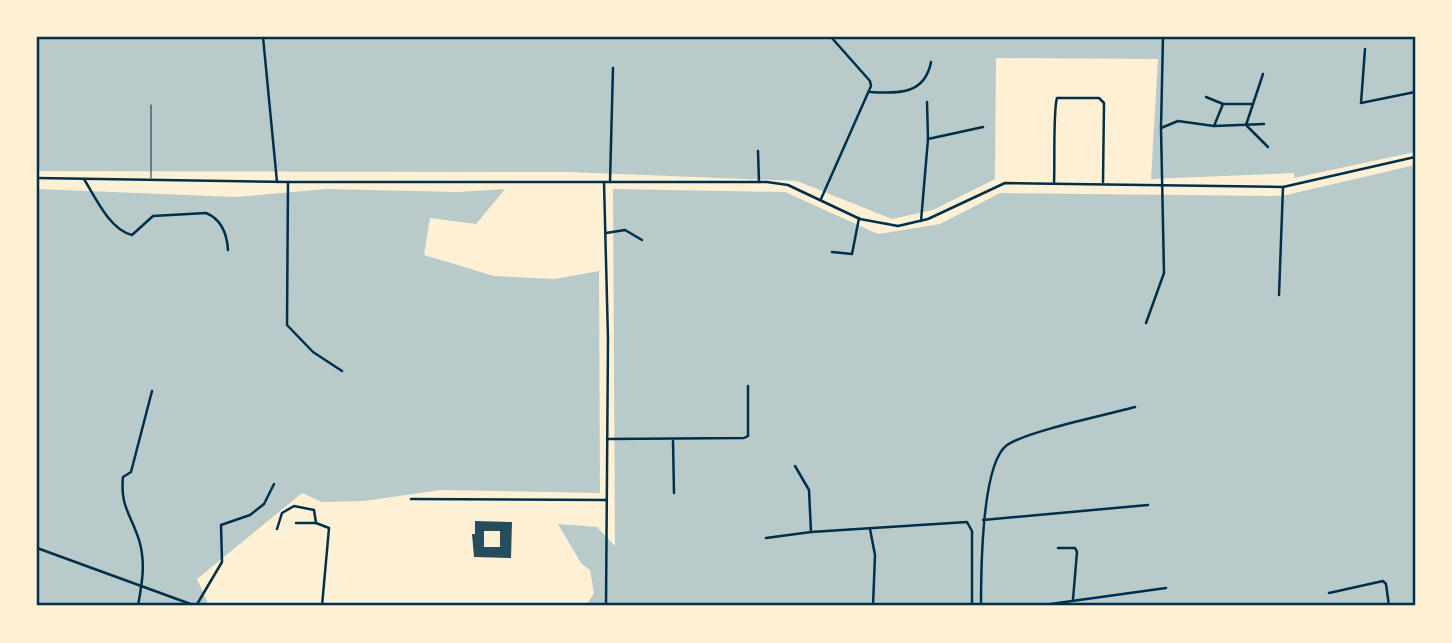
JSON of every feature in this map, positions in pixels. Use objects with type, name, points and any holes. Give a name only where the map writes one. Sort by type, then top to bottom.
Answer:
[{"type":"street","points":[[263,37],[278,181]]},
{"type":"street","points":[[821,199],[870,92],[870,81],[831,37]]},
{"type":"street","points":[[1146,323],[1164,273],[1161,187],[1163,37]]},
{"type":"street","points":[[1365,49],[1361,103],[1415,92]]},
{"type":"street","points":[[870,92],[895,92],[923,83],[931,62]]},
{"type":"street","points":[[610,182],[613,68]]},
{"type":"street","points":[[1246,125],[1263,74]]},
{"type":"street","points":[[1206,97],[1223,104],[1253,104]]},
{"type":"street","points":[[1054,183],[1057,120],[1054,108],[1058,98],[1099,99],[1104,103],[1102,184]]},
{"type":"street","points":[[921,221],[928,139],[927,102]]},
{"type":"street","points":[[1214,126],[1223,104]]},
{"type":"street","points":[[1161,128],[1178,121],[1214,126],[1264,124]]},
{"type":"street","points":[[1246,125],[1268,147]]},
{"type":"street","points":[[928,139],[983,127]]},
{"type":"street","points":[[758,151],[759,182]]},
{"type":"street","points":[[37,178],[288,182],[759,182],[788,185],[859,218],[898,226],[921,221],[996,186],[1054,183],[1161,187],[1283,187],[1415,158]]},
{"type":"street","points":[[84,179],[109,217],[126,233],[134,234],[153,216],[206,213],[213,216],[223,230],[228,250]]},
{"type":"street","points":[[604,181],[606,606]]},
{"type":"street","points":[[288,182],[287,325],[313,352],[342,371]]},
{"type":"street","points":[[1279,295],[1283,187]]},
{"type":"street","points":[[832,252],[852,254],[859,218]]},
{"type":"street","points":[[606,233],[625,230],[642,240]]},
{"type":"street","points":[[607,439],[673,441],[746,437],[748,386]]},
{"type":"street","points":[[138,606],[144,569],[139,540],[121,497],[123,477],[131,472],[152,391]]},
{"type":"street","points":[[981,606],[983,520],[998,459],[1009,444],[1135,407]]},
{"type":"street","points":[[673,441],[674,493]]},
{"type":"street","points":[[795,466],[809,490],[811,531]]},
{"type":"street","points":[[37,548],[196,606],[222,562],[221,524],[250,515],[270,496],[274,484]]},
{"type":"street","points":[[411,499],[606,499]]},
{"type":"street","points":[[983,520],[1148,505]]},
{"type":"street","points":[[277,529],[282,513],[293,506],[314,510],[316,523]]},
{"type":"street","points":[[766,538],[811,531],[967,522],[972,531],[972,606]]},
{"type":"street","points":[[296,523],[316,523],[329,528],[322,606]]},
{"type":"street","points":[[870,529],[875,555],[873,606]]},
{"type":"street","points":[[1058,548],[1075,548],[1077,552],[1073,599]]},
{"type":"street","points":[[1329,593],[1383,582],[1387,584],[1389,606]]},
{"type":"street","points":[[1036,606],[1166,588]]},
{"type":"street","points":[[181,606],[182,601]]},
{"type":"lane","points":[[150,180],[151,105]]},
{"type":"shaded area","points":[[37,37],[1415,37],[1415,152],[1294,178],[1294,173],[1151,179],[1158,59],[996,58],[995,179],[933,210],[892,219],[797,181],[568,172],[37,171]]},
{"type":"shaded area","points":[[1415,165],[1415,606],[586,606],[594,593],[590,570],[581,563],[558,524],[597,527],[615,546],[613,189],[785,192],[878,234],[940,224],[1000,193],[1282,196]]},
{"type":"shaded area","points":[[37,189],[236,197],[326,189],[458,192],[505,189],[476,224],[430,218],[424,255],[494,276],[554,279],[599,271],[600,493],[441,490],[364,501],[322,502],[302,493],[197,579],[209,606],[37,606]]},
{"type":"building","points":[[475,521],[512,522],[511,558],[474,557],[472,534],[475,534]],"holes":[[[484,531],[500,531],[500,547],[484,547]]]}]
